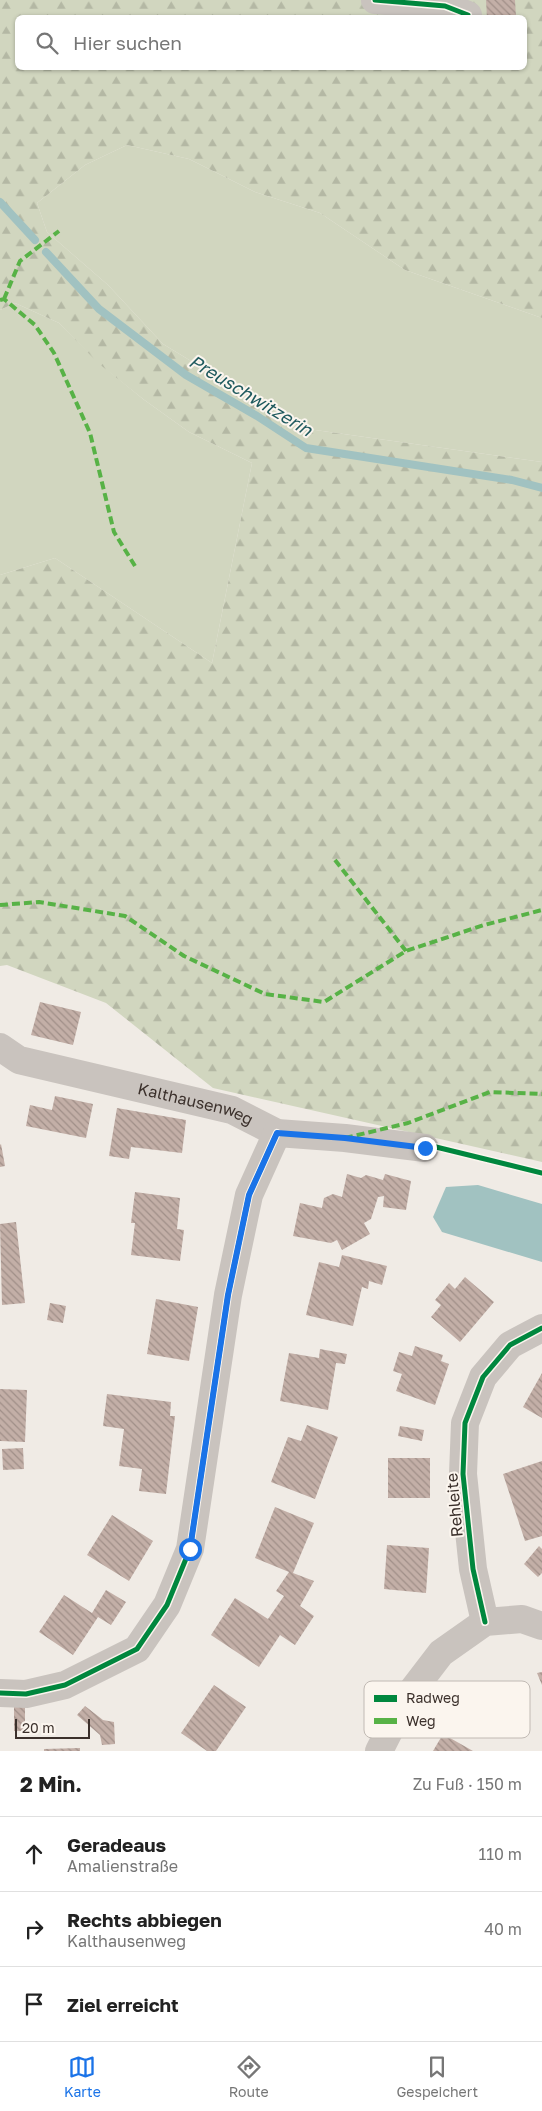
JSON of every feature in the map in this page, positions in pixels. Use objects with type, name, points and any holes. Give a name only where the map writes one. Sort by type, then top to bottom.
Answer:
[{"type":"street","points":[[375,0],[445,6],[466,15]]},
{"type":"street","name":"Kalthausenweg","points":[[0,1046],[19,1060],[232,1110],[277,1133],[345,1138],[425,1148]]},
{"type":"street","points":[[0,1694],[26,1694],[65,1685],[137,1649],[167,1605],[190,1549],[228,1295],[249,1195],[277,1133]]},
{"type":"street","name":"Rehleite","points":[[485,1622],[472,1559],[463,1474],[465,1423],[483,1377],[510,1345],[542,1328]]},
{"type":"street","points":[[420,1681],[441,1653],[485,1622],[522,1619],[542,1626]]},
{"type":"street","points":[[379,1751],[386,1738]]},
{"type":"green space","points":[[0,0],[542,0],[542,318],[405,270],[320,213],[255,192],[189,159],[127,145],[85,165],[37,203],[47,232],[108,285],[163,344],[301,428],[542,462],[542,1162],[213,1088],[106,1003],[7,965],[0,966],[0,575],[55,558],[212,663],[252,463],[189,432],[98,363],[59,323],[15,303],[0,310]]},
{"type":"green space","points":[[127,145],[189,159],[255,192],[320,213],[405,270],[542,318],[542,462],[301,428],[163,344],[108,285],[47,232],[37,203],[85,165]]},
{"type":"green space","points":[[15,303],[59,323],[99,363],[143,399],[189,432],[252,463],[212,663],[55,558],[0,575],[0,310]]},
{"type":"water","points":[[478,1185],[542,1204],[542,1262],[442,1232],[433,1217],[446,1187]]},
{"type":"building","points":[[486,0],[515,0],[516,15],[487,15]]},
{"type":"building","points":[[40,1002],[81,1012],[73,1045],[31,1035]]},
{"type":"building","points":[[55,1096],[93,1104],[86,1138],[26,1126],[30,1105],[52,1110]]},
{"type":"building","points":[[117,1108],[186,1120],[182,1153],[131,1147],[129,1159],[109,1156]]},
{"type":"building","points":[[0,1145],[5,1166],[0,1167]]},
{"type":"building","points":[[347,1174],[361,1178],[366,1175],[383,1180],[385,1174],[411,1181],[406,1210],[383,1207],[384,1196],[378,1197],[371,1219],[364,1223],[370,1234],[342,1250],[337,1240],[331,1243],[293,1236],[300,1203],[322,1208],[324,1198],[333,1194],[342,1197]]},
{"type":"building","points":[[135,1192],[180,1198],[177,1229],[184,1230],[180,1261],[131,1255],[135,1223],[131,1223]]},
{"type":"building","points":[[16,1222],[25,1303],[2,1305],[0,1224]]},
{"type":"building","points":[[342,1255],[387,1266],[382,1285],[369,1281],[368,1289],[362,1287],[353,1326],[306,1315],[319,1262],[339,1267]]},
{"type":"building","points":[[465,1277],[494,1302],[460,1342],[431,1317],[441,1305],[435,1300],[449,1283],[455,1289]]},
{"type":"building","points":[[156,1299],[198,1307],[189,1361],[147,1354]]},
{"type":"building","points":[[50,1303],[66,1306],[63,1323],[47,1320]]},
{"type":"building","points":[[415,1346],[443,1355],[441,1361],[449,1364],[435,1405],[396,1391],[402,1374],[393,1371],[399,1352],[412,1356]]},
{"type":"building","points":[[320,1349],[347,1354],[345,1364],[336,1363],[328,1410],[280,1401],[289,1353],[319,1358]]},
{"type":"building","points":[[542,1373],[542,1418],[523,1407]]},
{"type":"building","points":[[0,1389],[27,1390],[25,1442],[0,1441]]},
{"type":"building","points":[[107,1394],[171,1402],[170,1416],[175,1416],[166,1494],[139,1491],[142,1469],[119,1466],[124,1429],[103,1426]]},
{"type":"building","points":[[307,1425],[338,1437],[315,1499],[271,1482],[288,1437],[301,1441]]},
{"type":"building","points":[[400,1426],[424,1430],[422,1441],[398,1436]]},
{"type":"building","points":[[23,1448],[24,1469],[3,1470],[2,1449]]},
{"type":"building","points":[[388,1458],[430,1458],[430,1498],[388,1498]]},
{"type":"building","points":[[542,1461],[542,1536],[525,1541],[503,1474]]},
{"type":"building","points":[[275,1507],[314,1523],[293,1573],[314,1581],[300,1606],[314,1616],[295,1645],[280,1635],[259,1667],[211,1635],[235,1598],[268,1619],[284,1596],[276,1591],[289,1572],[255,1558]]},
{"type":"building","points":[[112,1515],[153,1541],[129,1581],[87,1555]]},
{"type":"building","points":[[387,1545],[429,1548],[426,1593],[384,1589]]},
{"type":"building","points":[[539,1546],[542,1549],[542,1573],[538,1577],[524,1564]]},
{"type":"building","points":[[106,1590],[126,1602],[111,1625],[98,1617],[73,1655],[39,1632],[64,1595],[92,1613]]},
{"type":"building","points":[[542,1672],[542,1685],[537,1673]]},
{"type":"building","points":[[214,1685],[246,1707],[216,1751],[207,1751],[181,1733]]},
{"type":"building","points":[[14,1704],[25,1704],[25,1731],[14,1731]]},
{"type":"building","points":[[85,1706],[103,1720],[114,1722],[115,1744],[102,1745],[100,1735],[77,1715]]},
{"type":"building","points":[[441,1738],[450,1738],[473,1751],[433,1751]]},
{"type":"building","points":[[80,1748],[80,1751],[44,1751],[44,1749]]},
{"type":"waterway","name":"Preuschwitzerin","points":[[0,202],[35,240]]},
{"type":"waterway","name":"Preuschwitzerin","points":[[46,252],[99,309],[186,375],[257,416],[306,448],[512,480],[542,488]]},
{"type":"marked path","points":[[4,299],[20,261],[59,231]]},
{"type":"marked path","points":[[0,300],[4,299],[35,325],[54,353],[90,433],[114,532],[135,566]]},
{"type":"marked path","points":[[335,860],[406,951]]},
{"type":"marked path","points":[[0,905],[39,902],[125,916],[184,956],[265,994],[324,1002],[406,951],[484,925],[542,910]]},
{"type":"marked path","points":[[345,1138],[408,1123],[490,1092],[542,1094]]},
{"type":"cycle path","points":[[375,0],[445,6],[468,15]]},
{"type":"cycle path","points":[[0,1693],[26,1694],[65,1685],[137,1649],[167,1605],[190,1549],[228,1295],[249,1195],[277,1133]]},
{"type":"cycle path","points":[[425,1148],[436,1147],[542,1173]]},
{"type":"cycle path","points":[[485,1622],[473,1569],[463,1474],[465,1423],[483,1377],[510,1345],[542,1328]]},
{"type":"route","points":[[190,1549],[228,1295],[249,1195],[277,1133],[345,1138],[425,1148]]}]
